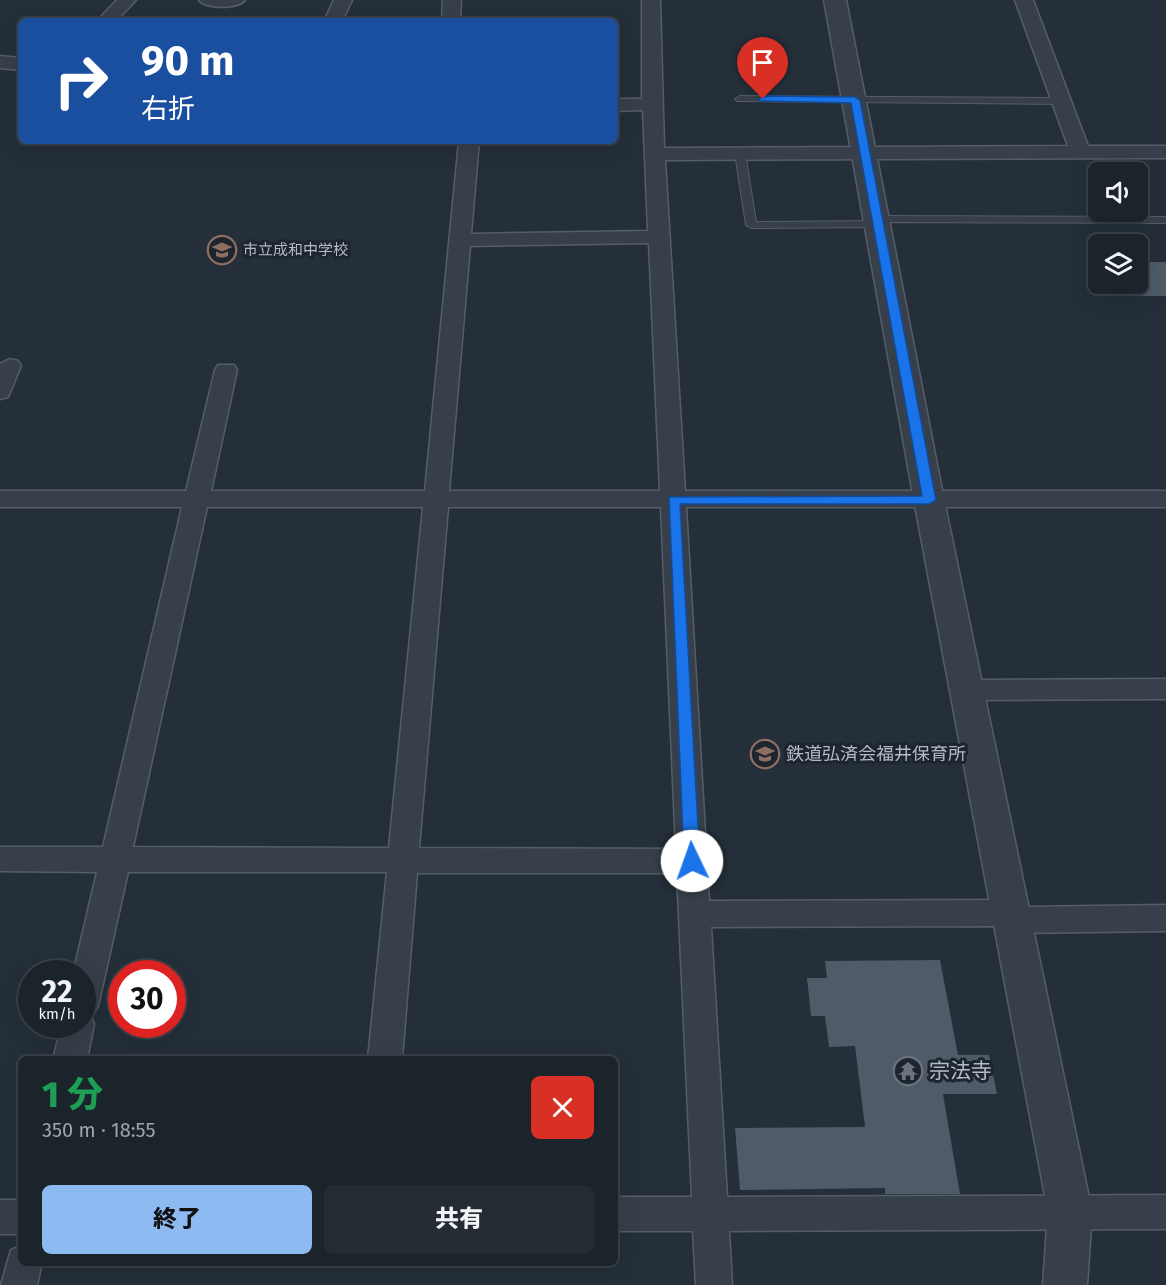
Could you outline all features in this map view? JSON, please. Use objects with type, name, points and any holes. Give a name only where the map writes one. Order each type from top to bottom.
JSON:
[{"type":"street","points":[[109,18],[127,0]]},
{"type":"street","points":[[208,0],[236,0]]},
{"type":"street","points":[[334,18],[343,0]]},
{"type":"street","points":[[451,18],[453,0]]},
{"type":"street","points":[[651,0],[652,104],[714,1285]]},
{"type":"street","points":[[835,0],[879,222],[929,500],[1070,1212],[1065,1285]]},
{"type":"street","points":[[1024,0],[1080,152]]},
{"type":"street","points":[[0,62],[18,64]]},
{"type":"street","points":[[618,105],[652,104]]},
{"type":"street","points":[[385,1056],[469,144]]},
{"type":"street","points":[[655,154],[1166,152]]},
{"type":"street","points":[[460,240],[660,237]]},
{"type":"street","points":[[0,392],[10,366]]},
{"type":"street","points":[[93,960],[226,370]]},
{"type":"street","points":[[0,499],[1166,499]]},
{"type":"street","points":[[968,690],[1166,689]]},
{"type":"street","points":[[0,859],[692,861]]},
{"type":"street","points":[[695,914],[1166,918]]},
{"type":"street","points":[[71,1056],[75,1038]]},
{"type":"street","points":[[618,1214],[1166,1212]]},
{"type":"street","points":[[0,1217],[18,1217]]},
{"type":"street","points":[[19,1285],[23,1266]]},
{"type":"lane","points":[[740,99],[1061,101]]},
{"type":"lane","points":[[740,153],[751,225],[1166,220]]},
{"type":"building","points":[[1148,262],[1166,262],[1166,296],[1137,296],[1137,294],[1148,294]]},
{"type":"building","points":[[940,960],[958,1055],[989,1055],[997,1094],[943,1094],[960,1194],[885,1194],[885,1188],[740,1190],[735,1128],[865,1127],[855,1046],[829,1047],[825,1016],[811,1016],[807,978],[827,978],[825,961]]},
{"type":"place","name":"市立成和中学校","points":[[222,250]]},
{"type":"place","name":"鉄道弘済会福井保育所","points":[[765,754]]},
{"type":"place","name":"宗法寺","points":[[908,1071]]},
{"type":"route","points":[[692,861],[673,500],[929,500],[855,100],[763,99]]}]
